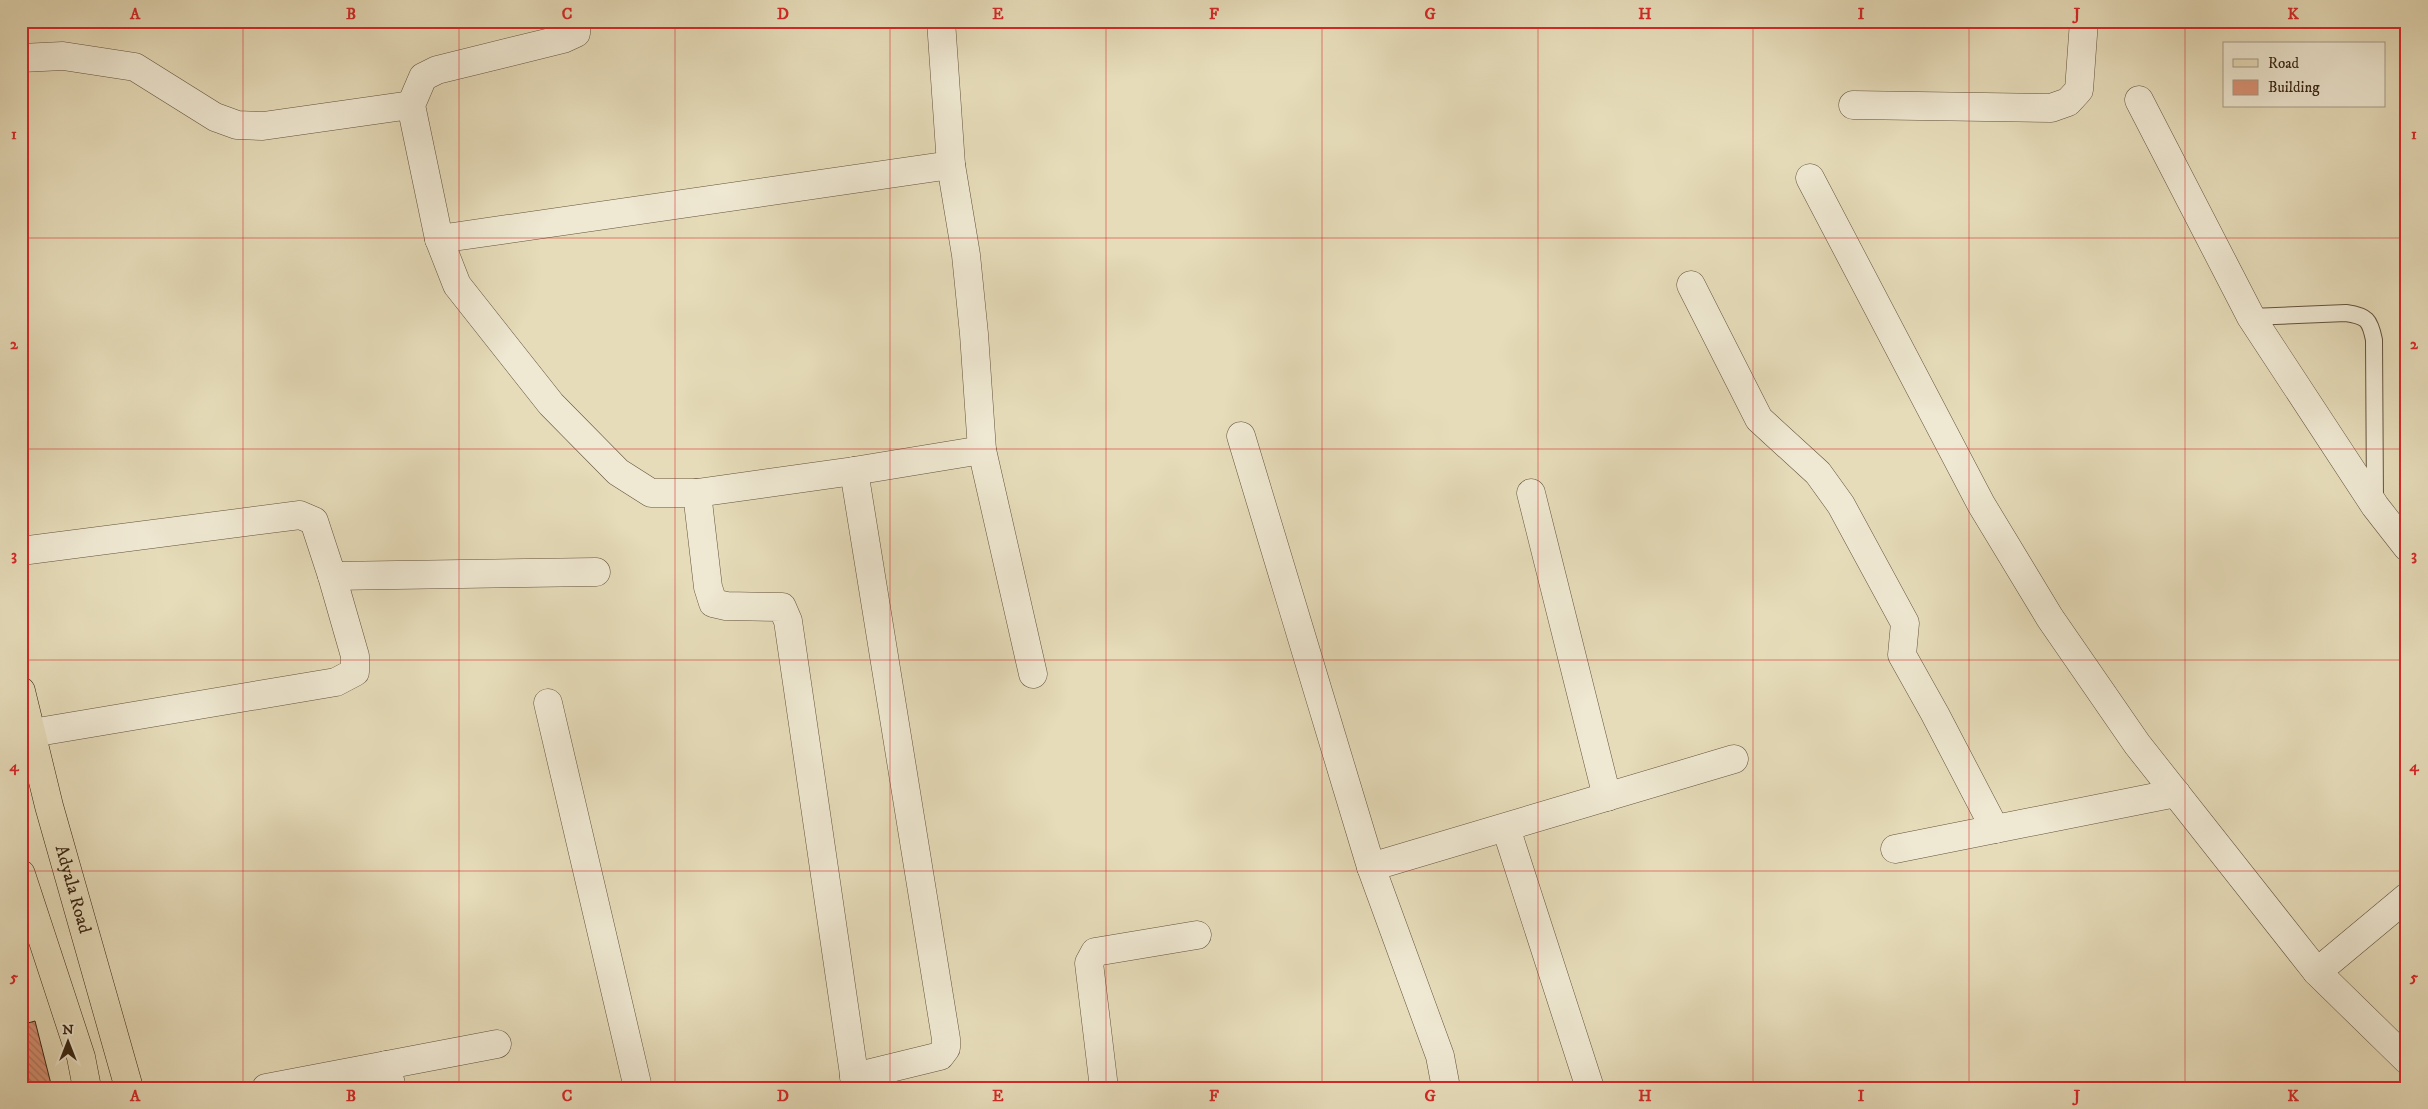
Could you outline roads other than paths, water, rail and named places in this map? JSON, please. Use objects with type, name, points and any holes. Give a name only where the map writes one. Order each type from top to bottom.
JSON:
[{"type":"main road","name":"Adyala Road","points":[[21,690],[49,806],[129,1088]]},
{"type":"main road","points":[[23,887],[81,1057],[87,1088]]},
{"type":"street","points":[[577,21],[576,33],[563,39],[437,70],[423,77],[411,105],[440,239],[457,285],[551,404],[618,472],[652,493],[696,493],[854,471],[982,450]]},
{"type":"street","points":[[941,21],[951,165],[966,254],[982,450],[1033,674]]},
{"type":"street","points":[[1853,105],[2051,108],[2068,102],[2079,90],[2084,21]]},
{"type":"street","points":[[21,58],[62,56],[135,67],[215,117],[237,125],[263,126],[411,105]]},
{"type":"street","points":[[2140,100],[2251,317],[2375,506],[2407,547]]},
{"type":"street","points":[[440,239],[951,165]]},
{"type":"street","points":[[1810,178],[1981,504],[2050,618],[2138,744],[2317,972],[2407,1060]]},
{"type":"street","points":[[1691,285],[1758,419],[1818,473],[1841,505],[1905,623],[1902,655],[1995,829]]},
{"type":"street","points":[[1241,436],[1372,867],[1440,1056],[1446,1088]]},
{"type":"street","points":[[696,493],[708,587],[713,603],[726,606],[782,607],[788,621],[855,1082],[940,1056],[946,1048],[946,1039],[854,471]]},
{"type":"street","points":[[1531,493],[1607,797]]},
{"type":"street","points":[[21,551],[300,515],[314,521],[355,656],[356,672],[336,682],[32,733]]},
{"type":"street","points":[[332,576],[596,572]]},
{"type":"street","points":[[548,703],[638,1088]]},
{"type":"street","points":[[1372,867],[1734,759]]},
{"type":"street","points":[[1895,849],[2176,793]]},
{"type":"street","points":[[1506,828],[1590,1088]]},
{"type":"street","points":[[2317,972],[2407,897]]},
{"type":"street","points":[[1104,1088],[1089,963],[1095,952],[1197,935]]},
{"type":"street","points":[[266,1088],[389,1076],[497,1044]]},
{"type":"lane","points":[[2251,317],[2346,312],[2361,315],[2371,324],[2374,340],[2375,506]]}]
